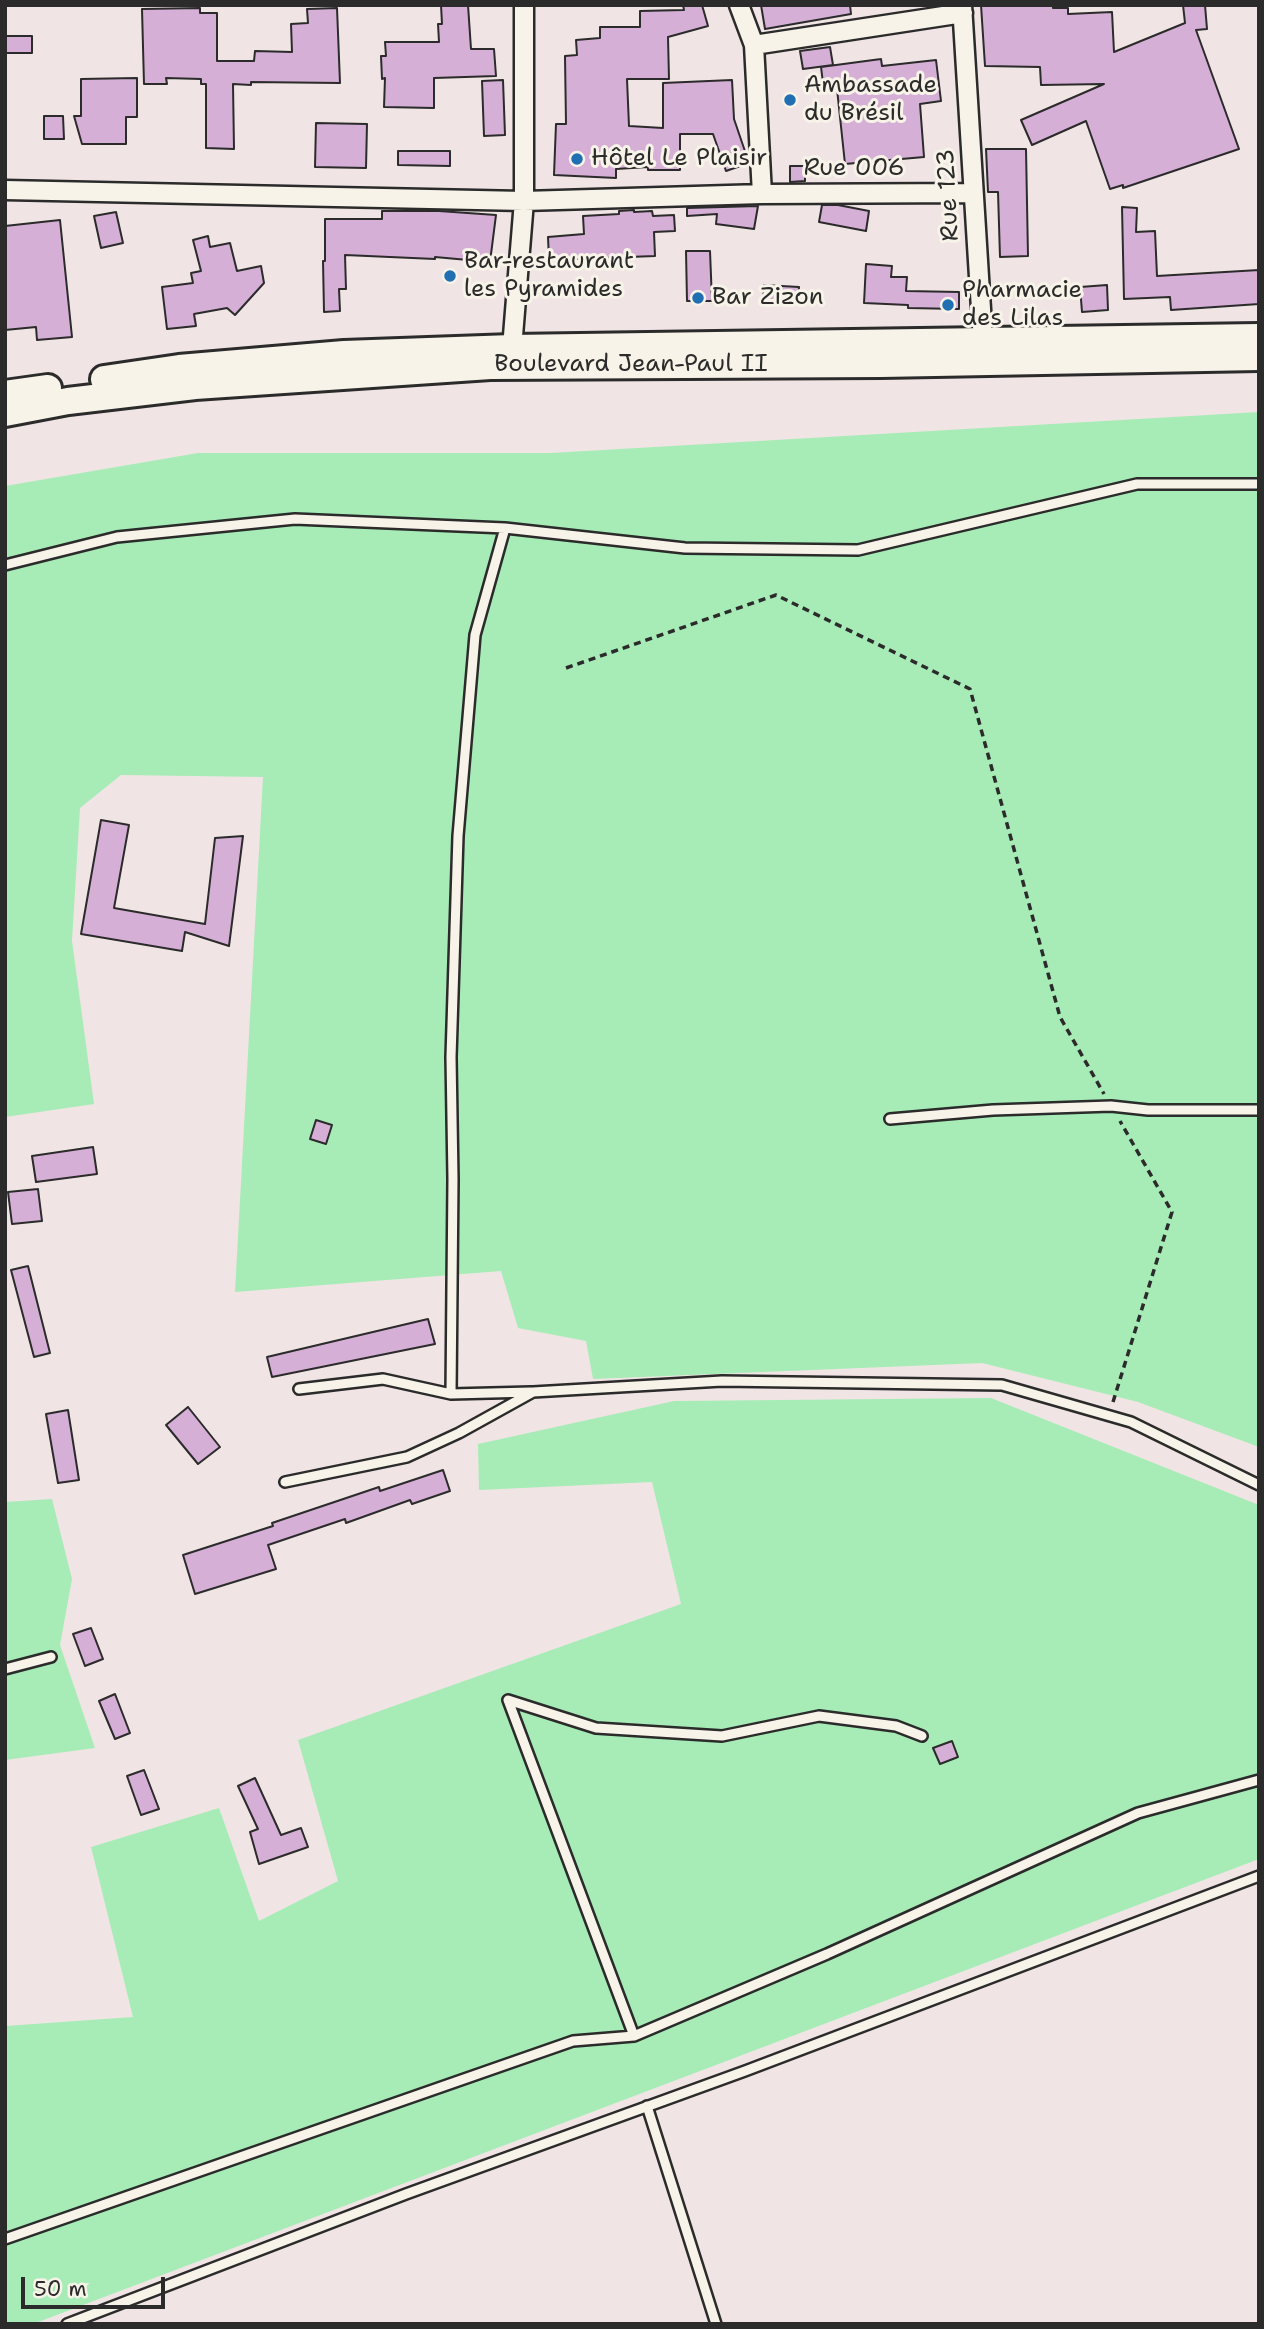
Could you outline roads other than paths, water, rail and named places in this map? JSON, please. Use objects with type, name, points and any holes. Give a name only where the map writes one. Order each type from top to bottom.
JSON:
[{"type":"main road","name":"Boulevard Jean-Paul II","points":[[5,394],[179,368],[344,354],[512,348],[1259,337]]},
{"type":"main road","name":"Boulevard Jean-Paul II","points":[[5,413],[68,401],[195,386],[490,366],[881,364],[1259,357]]},
{"type":"street","points":[[512,348],[524,201],[524,5]]},
{"type":"street","points":[[739,5],[754,45],[762,194]]},
{"type":"street","points":[[754,45],[963,9]]},
{"type":"street","name":"Rue 123","points":[[963,9],[983,341]]},
{"type":"street","name":"Rue 006","points":[[5,190],[524,201],[762,194],[973,193]]},
{"type":"lane","points":[[5,565],[117,537],[295,519],[505,528],[685,548],[858,550],[1137,484],[1259,484]]},
{"type":"lane","points":[[451,1394],[451,1057],[458,836],[475,635],[505,528]]},
{"type":"lane","points":[[890,1119],[993,1110],[1111,1106],[1148,1110],[1259,1110]]},
{"type":"lane","points":[[299,1389],[383,1379],[451,1394],[722,1381],[1002,1385],[1131,1422],[1259,1485]]},
{"type":"lane","points":[[285,1482],[407,1457],[459,1433],[533,1392]]},
{"type":"lane","points":[[5,1669],[51,1657]]},
{"type":"lane","points":[[634,2036],[508,1700],[596,1728],[722,1736],[819,1716],[896,1726],[922,1735]]},
{"type":"lane","points":[[5,2239],[573,2041],[634,2036],[827,1954],[1138,1813],[1259,1780]]},
{"type":"lane","points":[[68,2324],[406,2194],[1259,1876]]},
{"type":"lane","points":[[647,2106],[716,2324]]},
{"type":"place","name":"Ambassade du Brésil","points":[[790,100]]},
{"type":"place","name":"Hôtel Le Plaisir","points":[[577,159]]},
{"type":"place","name":"Bar-restaurant les Pyramides","points":[[450,276]]},
{"type":"place","name":"Bar Zizon","points":[[698,298]]},
{"type":"place","name":"Pharmacie des Lilas","points":[[948,305]]}]
